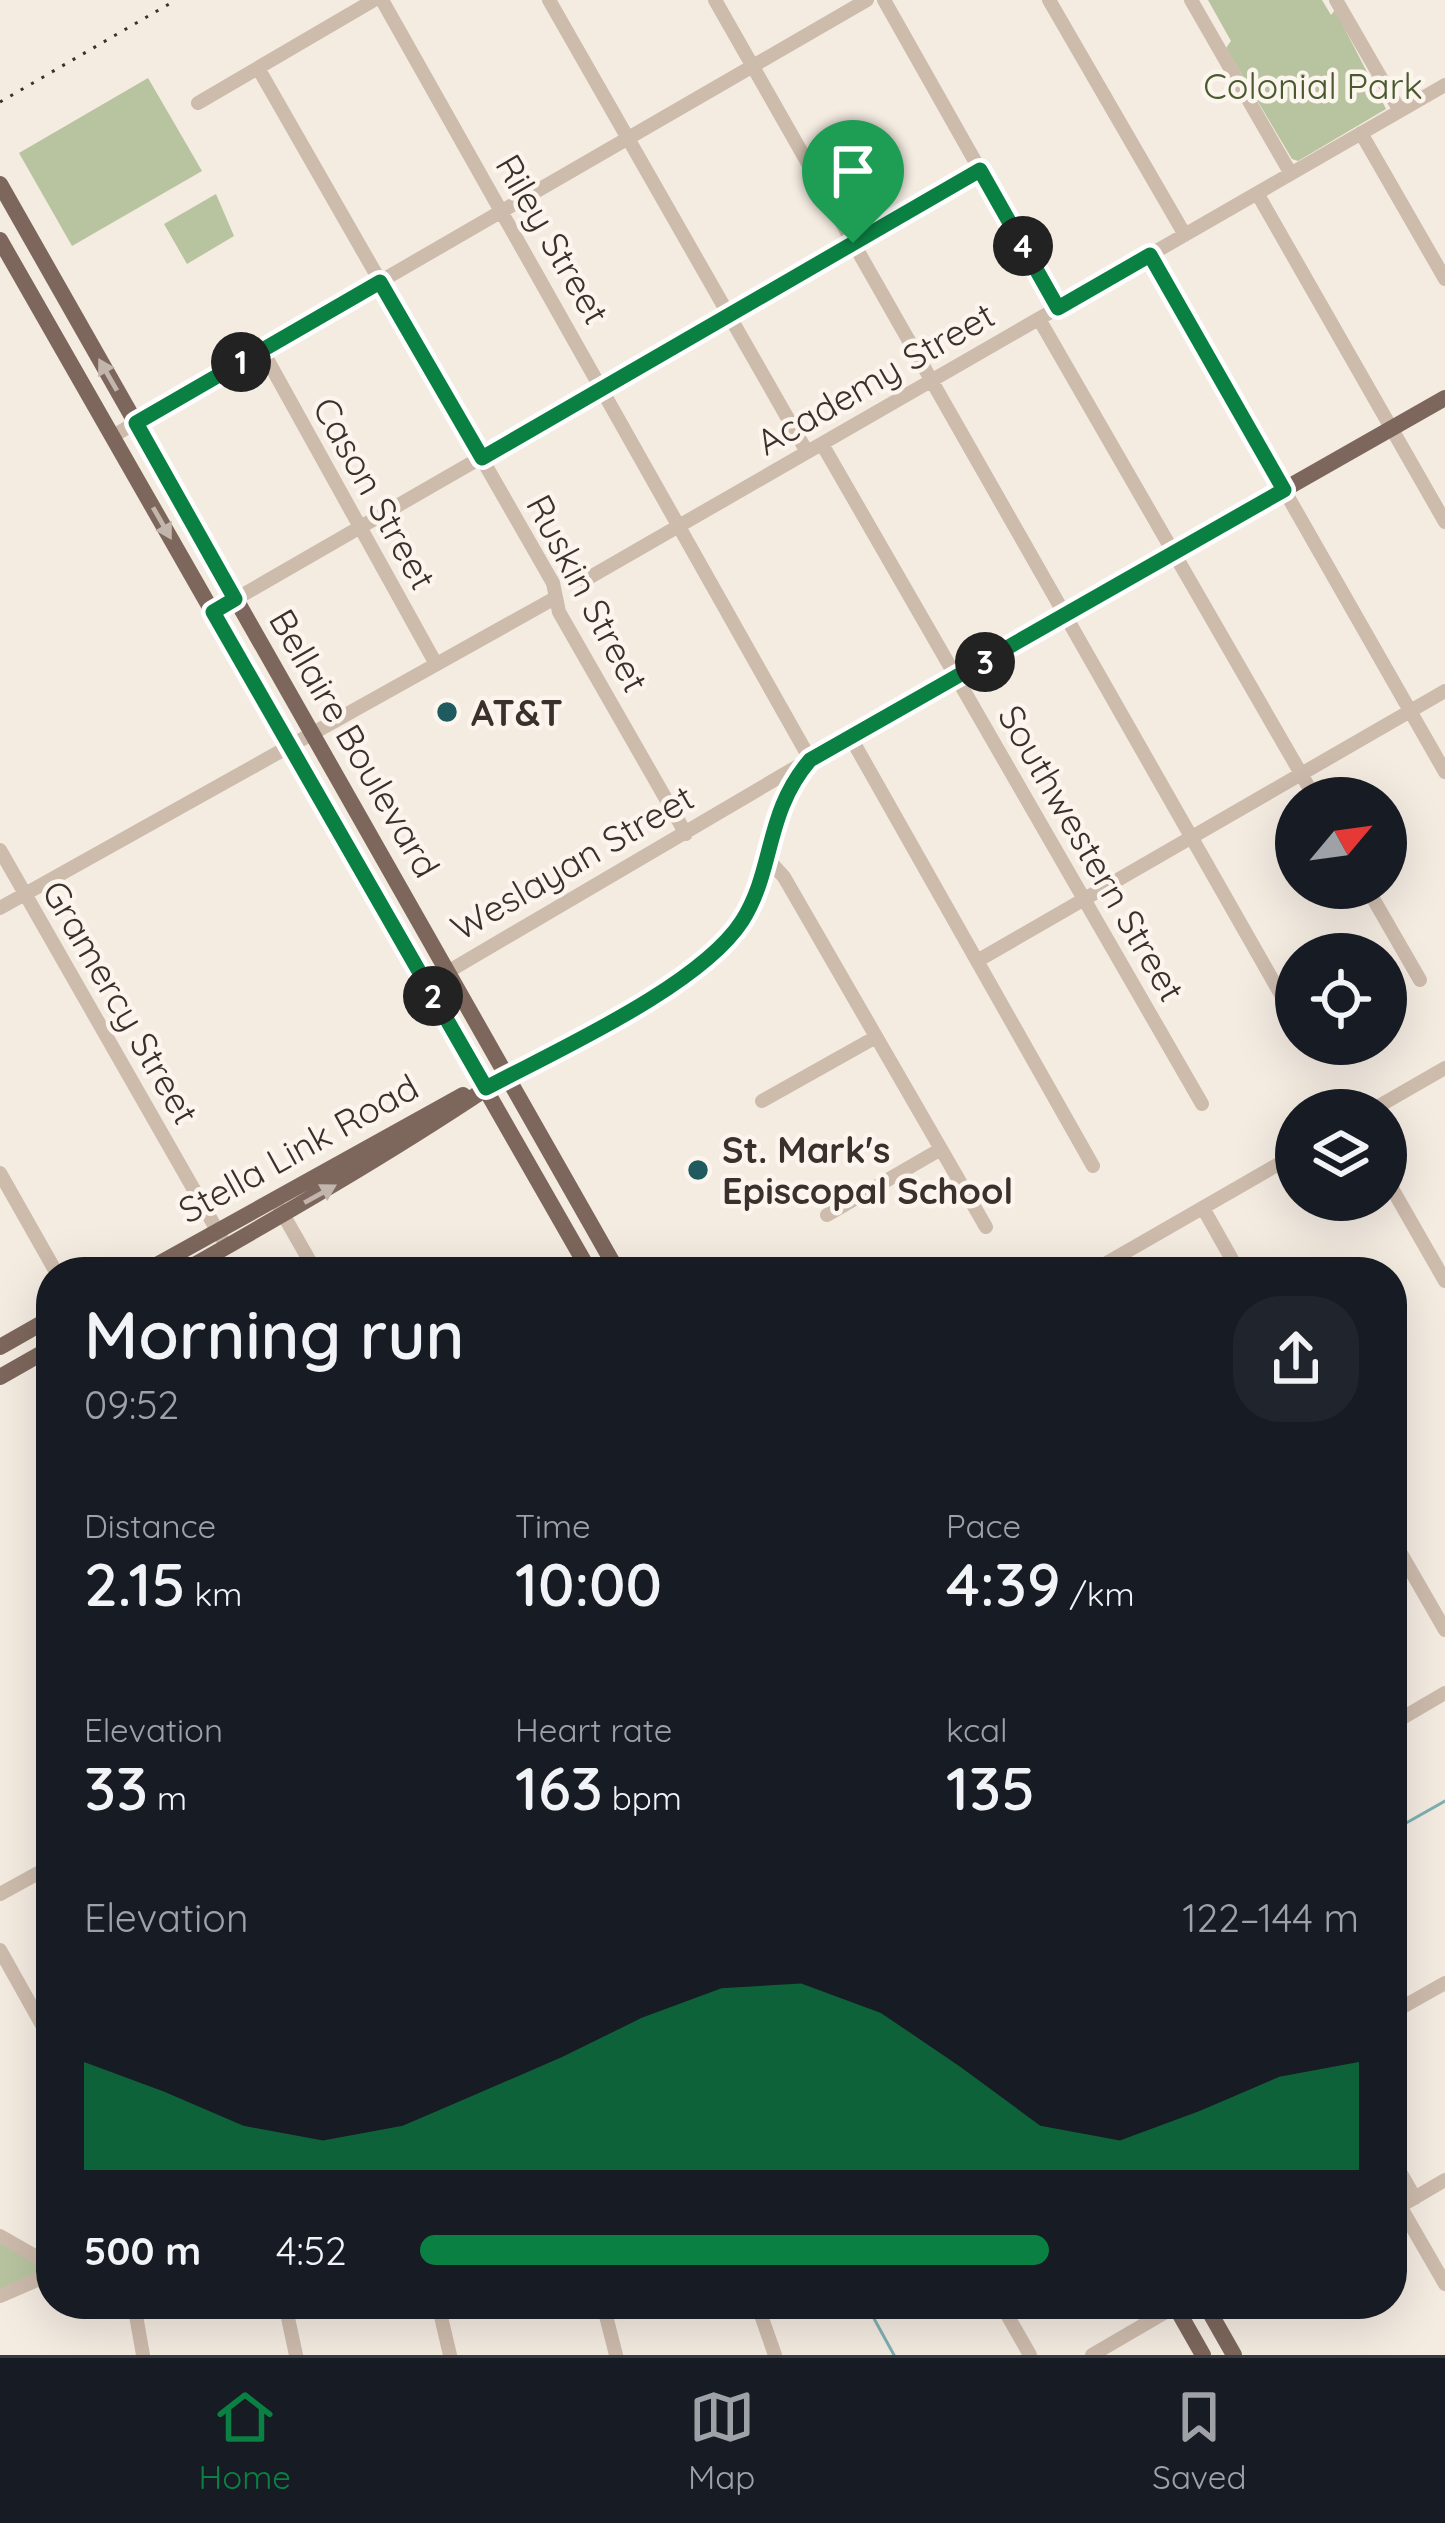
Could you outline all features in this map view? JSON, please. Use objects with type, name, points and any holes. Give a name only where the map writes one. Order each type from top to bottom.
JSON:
[{"type":"main road","name":"Bellaire Boulevard","points":[[0,184],[609,1257]]},
{"type":"main road","name":"Bellaire Boulevard","points":[[0,240],[581,1257]]},
{"type":"main road","points":[[35,301],[59,287]]},
{"type":"main road","name":"Weslayan Street","points":[[810,760],[1445,398]]},
{"type":"main road","name":"Stella Link Road","points":[[180,1257],[279,1207],[356,1163],[436,1108],[506,1077],[714,955],[744,918],[778,807],[810,760]]},
{"type":"main road","points":[[544,1191],[565,1179]]},
{"type":"main road","name":"Stella Link Road","points":[[200,1257],[222,1239]]},
{"type":"main road","points":[[0,1347],[36,1327]]},
{"type":"main road","points":[[0,1377],[36,1357]]},
{"type":"main road","points":[[1183,2319],[1203,2355]]},
{"type":"main road","points":[[1214,2319],[1234,2355]]},
{"type":"street","points":[[197,103],[378,0]]},
{"type":"street","name":"Riley Street","points":[[378,0],[604,387],[810,760]]},
{"type":"street","points":[[549,0],[807,452]]},
{"type":"street","points":[[715,0],[1275,984]]},
{"type":"street","points":[[113,436],[867,0]]},
{"type":"street","points":[[884,0],[1058,308]]},
{"type":"street","points":[[1048,0],[1185,235]]},
{"type":"street","points":[[1191,0],[1291,174]]},
{"type":"street","points":[[1336,0],[1400,111]]},
{"type":"street","name":"Ruskin Street","points":[[258,68],[553,584],[555,598],[686,834]]},
{"type":"street","name":"Academy Street","points":[[585,580],[1445,85]]},
{"type":"street","points":[[1361,133],[1445,278]]},
{"type":"street","points":[[213,612],[980,170]]},
{"type":"street","points":[[1257,194],[1445,522]]},
{"type":"street","points":[[1150,255],[1445,772]]},
{"type":"street","points":[[1039,319],[1303,777]]},
{"type":"street","name":"Cason Street","points":[[262,350],[436,664]]},
{"type":"street","name":"Southwestern Street","points":[[822,444],[1202,1104]]},
{"type":"street","points":[[0,908],[555,598]]},
{"type":"street","points":[[977,961],[1445,691]]},
{"type":"street","points":[[850,738],[1094,1166]]},
{"type":"street","name":"Weslayan Street","points":[[427,984],[810,760]]},
{"type":"street","name":"Weslayan Street","points":[[750,796],[778,807]]},
{"type":"street","name":"Gramercy Street","points":[[0,850],[222,1239]]},
{"type":"street","points":[[764,855],[784,877],[986,1226]]},
{"type":"street","points":[[1378,909],[1420,980]]},
{"type":"street","points":[[762,1101],[876,1037]]},
{"type":"street","points":[[1407,1090],[1445,1068]]},
{"type":"street","points":[[827,1215],[941,1149]]},
{"type":"street","points":[[1117,1257],[1275,1166]]},
{"type":"street","points":[[0,1173],[48,1257]]},
{"type":"street","points":[[279,1207],[307,1257]]},
{"type":"street","points":[[1202,1208],[1230,1257]]},
{"type":"street","points":[[1407,1214],[1444,1278]]},
{"type":"street","points":[[1407,1564],[1445,1630]]},
{"type":"street","points":[[1407,1715],[1445,1693]]},
{"type":"street","points":[[0,1894],[36,1874]]},
{"type":"street","points":[[0,1950],[36,2014]]},
{"type":"street","points":[[1407,2005],[1445,1983]]},
{"type":"street","points":[[1407,2202],[1445,2180]]},
{"type":"street","points":[[1407,2214],[1445,2284]]},
{"type":"street","points":[[0,2236],[36,2259]]},
{"type":"street","points":[[0,2296],[36,2277]]},
{"type":"street","points":[[137,2319],[143,2355]]},
{"type":"street","points":[[288,2319],[296,2355]]},
{"type":"street","points":[[442,2319],[450,2355]]},
{"type":"street","points":[[607,2319],[616,2355]]},
{"type":"street","points":[[762,2319],[775,2355]]},
{"type":"street","points":[[1009,2319],[1030,2355]]},
{"type":"street","points":[[1092,2355],[1152,2319]]},
{"type":"green space","name":"Colonial Park","points":[[1208,0],[1322,0],[1331,15],[1335,10],[1386,109],[1298,161],[1292,159],[1226,48],[1231,41]]},
{"type":"green space","points":[[148,78],[202,171],[72,246],[19,153]]},
{"type":"green space","points":[[216,194],[234,236],[187,264],[164,224]]},
{"type":"green space","points":[[0,2236],[36,2258],[36,2280],[0,2296]]},
{"type":"waterway","points":[[1407,1823],[1445,1801]]},
{"type":"waterway","points":[[874,2319],[894,2355]]},
{"type":"railway","points":[[0,102],[176,0]]},
{"type":"place","name":"AT&T","points":[[447,712]]},
{"type":"place","name":"St. Mark's Episcopal School","points":[[698,1170]]},
{"type":"route","points":[[980,170],[1058,308],[1150,255],[1284,490],[810,760],[778,807],[744,918],[714,955],[486,1088],[213,612],[235,599],[136,423],[380,282],[482,458],[853,243],[980,170]]}]
